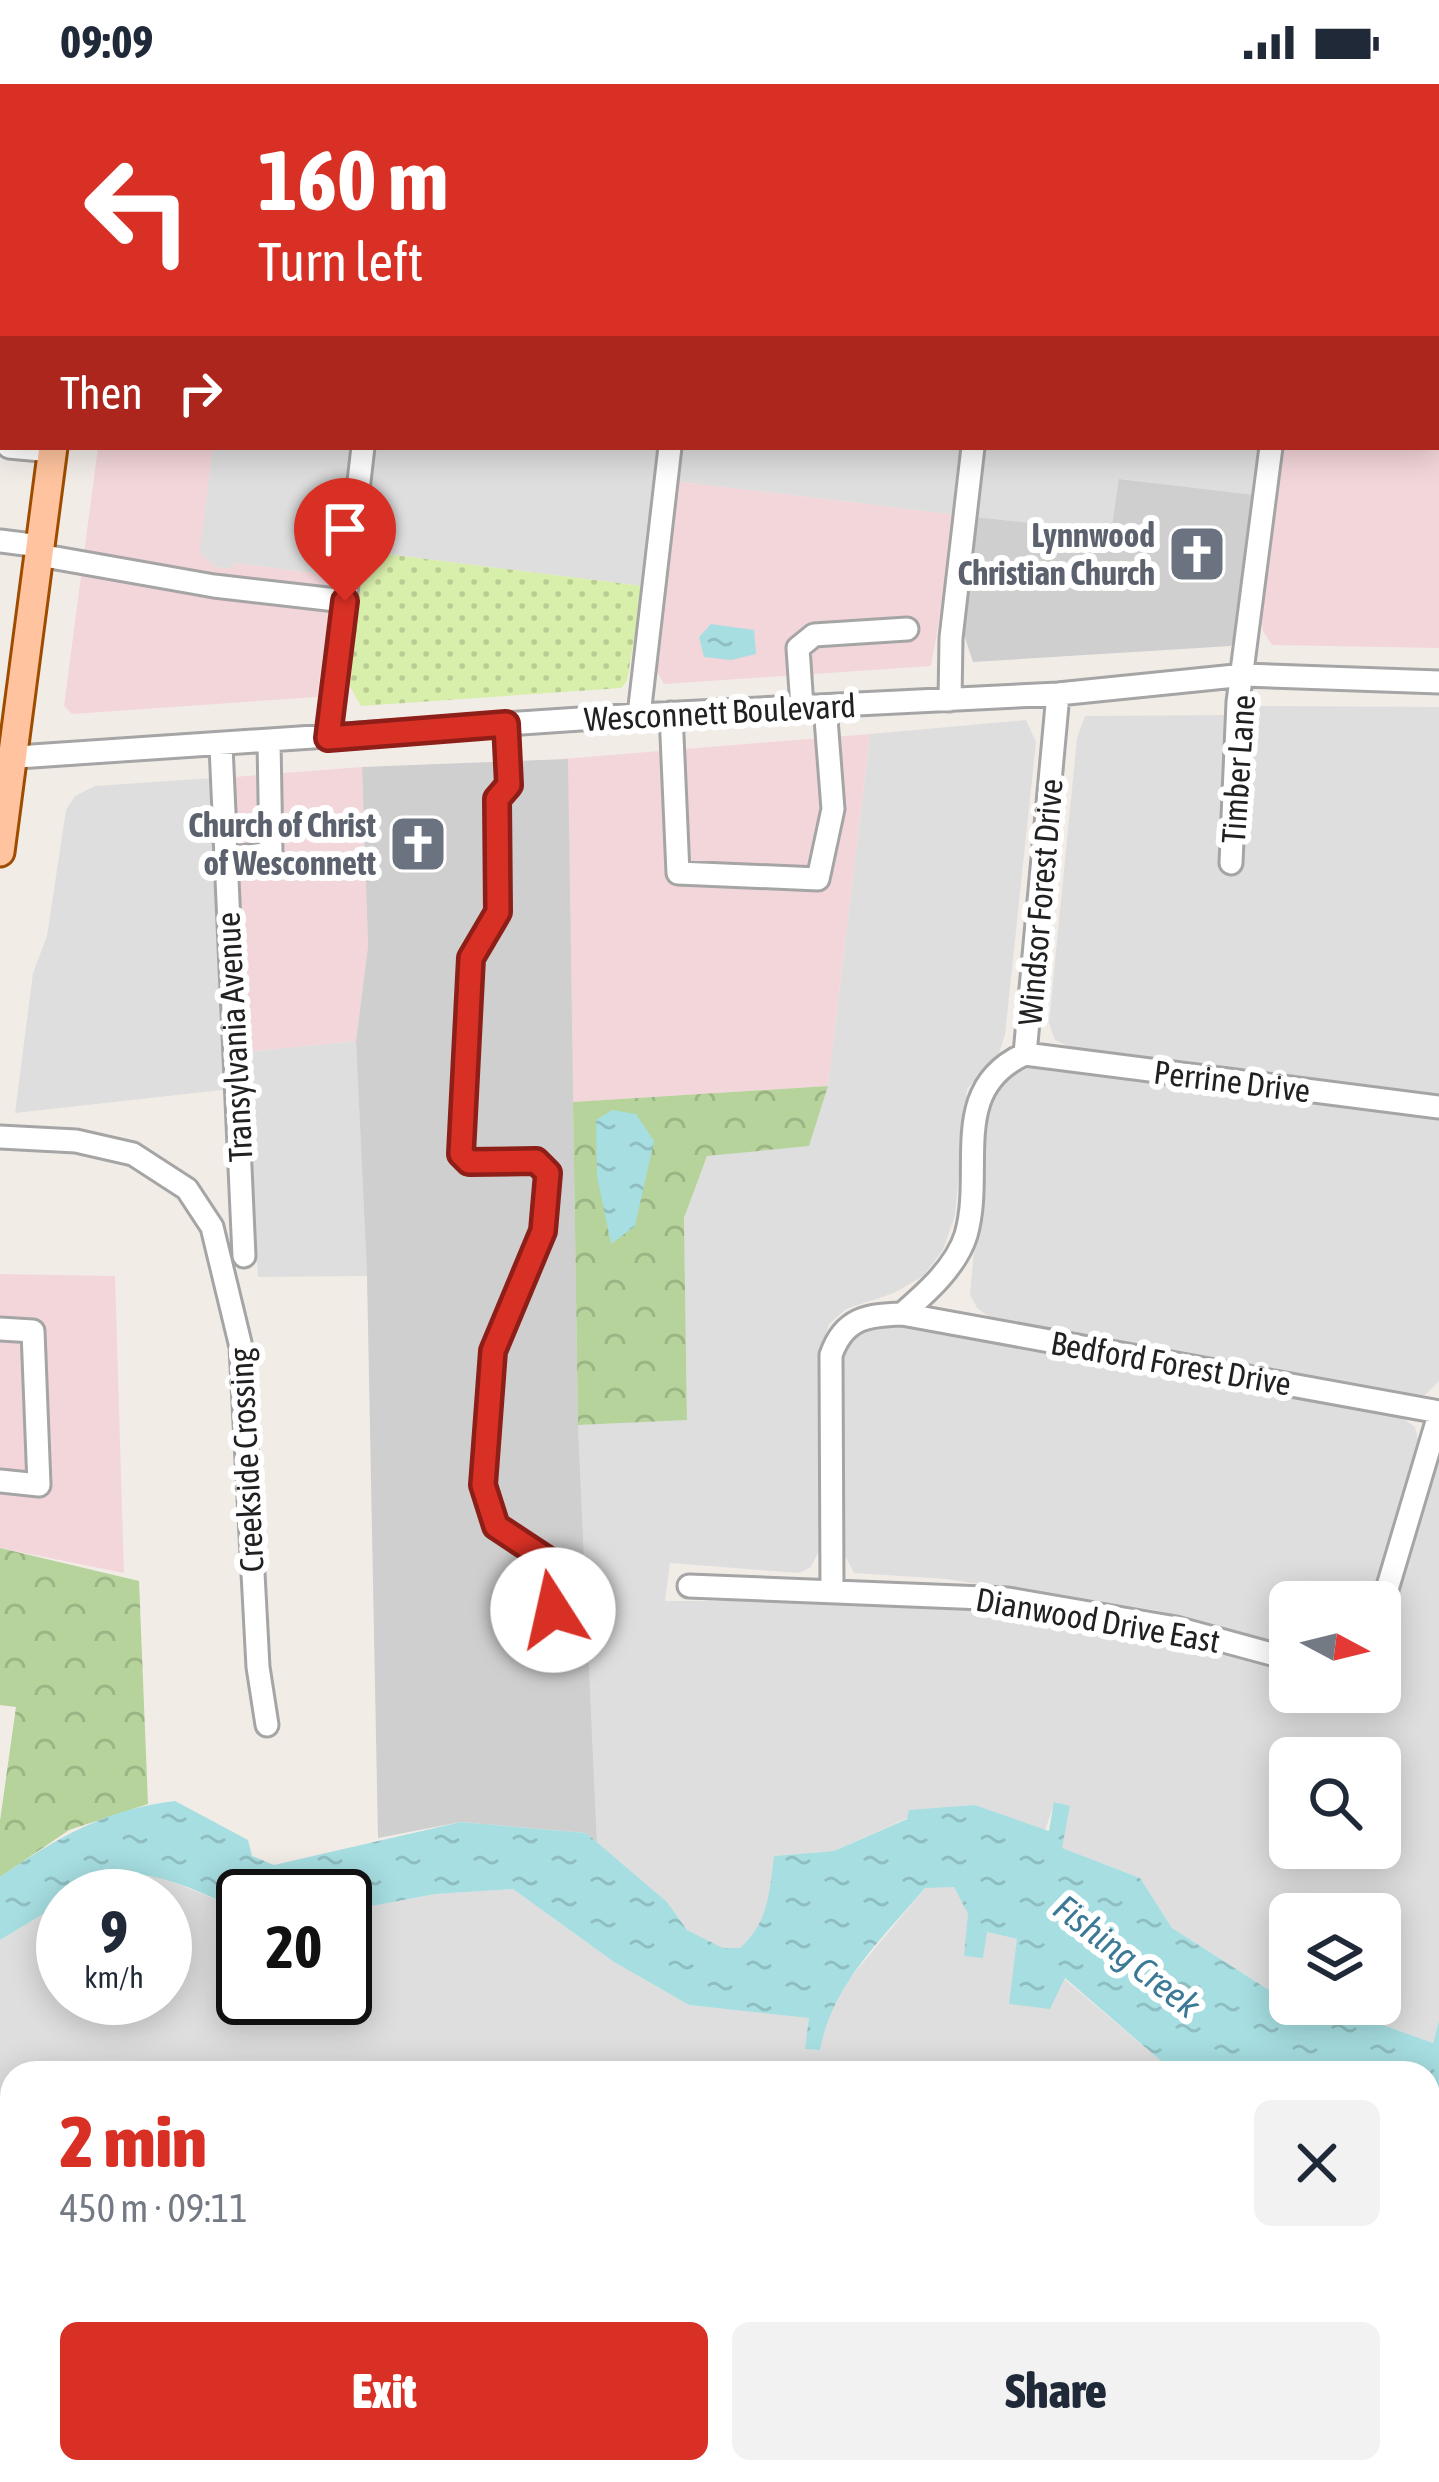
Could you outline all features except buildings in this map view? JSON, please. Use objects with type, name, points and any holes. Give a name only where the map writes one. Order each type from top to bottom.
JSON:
[{"type":"main road","points":[[0,852],[12,683],[40,550],[53,450]]},
{"type":"street","points":[[328,738],[363,450]]},
{"type":"street","points":[[639,715],[670,450]]},
{"type":"street","points":[[950,700],[951,638],[974,450]]},
{"type":"street","name":"Timber Lane","points":[[1231,863],[1238,702],[1271,450]]},
{"type":"street","points":[[0,541],[214,586],[345,601]]},
{"type":"street","points":[[802,707],[798,648],[814,635],[907,629]]},
{"type":"street","name":"Wesconnett Boulevard","points":[[7,757],[670,713],[1058,694],[1245,675],[1439,682]]},
{"type":"street","name":"Windsor Forest Drive","points":[[832,1588],[831,1355],[854,1321],[864,1315],[902,1314],[939,1280],[965,1237],[977,1107],[986,1081],[1000,1065],[1025,1054],[1058,694]]},
{"type":"street","points":[[670,713],[678,873],[818,879],[833,809],[825,706]]},
{"type":"street","points":[[506,724],[509,785],[497,799],[498,912],[471,958],[461,1154],[469,1162],[536,1161],[548,1173],[543,1231],[493,1351],[483,1485],[496,1526],[552,1563],[556,1583],[550,1623]]},
{"type":"street","points":[[226,859],[271,854],[269,742]]},
{"type":"street","name":"Transylvania Avenue","points":[[221,746],[244,1256]]},
{"type":"street","name":"Perrine Drive","points":[[1025,1054],[1439,1107]]},
{"type":"street","name":"Creekside Crossing","points":[[0,1137],[76,1141],[133,1154],[187,1189],[212,1227],[242,1347],[258,1667],[267,1725]]},
{"type":"street","name":"Bedford Forest Drive","points":[[902,1314],[1439,1413]]},
{"type":"street","points":[[0,1329],[33,1331],[39,1485],[0,1481]]},
{"type":"street","points":[[1389,1581],[1439,1413]]},
{"type":"street","name":"Dianwood Drive East","points":[[689,1586],[832,1588],[1008,1599],[1176,1628],[1269,1652]]},
{"type":"shaded area","points":[[98,450],[213,450],[200,552],[215,567],[232,569],[234,563],[334,576],[317,697],[72,714],[64,706]]},
{"type":"shaded area","points":[[213,450],[350,450],[334,576],[234,563],[232,569],[215,567],[199,552]]},
{"type":"shaded area","points":[[374,450],[659,450],[643,586],[362,551]]},
{"type":"shaded area","points":[[677,450],[966,450],[958,515],[673,481]]},
{"type":"shaded area","points":[[984,450],[1261,450],[1255,495],[1120,479],[1111,533],[976,517]]},
{"type":"shaded area","points":[[1279,450],[1439,450],[1439,648],[1272,645],[1263,631],[1260,610]]},
{"type":"shaded area","points":[[1119,479],[1255,495],[1239,629],[1231,646],[973,662],[962,629],[976,517],[1111,532]]},
{"type":"shaded area","points":[[673,481],[958,515],[931,666],[664,684],[656,670],[656,651]]},
{"type":"shaded area","points":[[1260,706],[1439,707],[1439,1094],[1074,1049],[1055,1040],[1049,1023],[1077,738],[1085,716],[1229,715],[1222,869],[1240,871],[1252,729]]},
{"type":"shaded area","points":[[1026,720],[1036,742],[1005,1035],[999,1053],[967,1089],[955,1215],[943,1250],[923,1276],[894,1293],[846,1309],[829,1324],[819,1358],[820,1549],[811,1567],[799,1573],[670,1563],[665,1601],[912,1601],[1027,1613],[1203,1645],[1269,1664],[1269,1713],[1401,1713],[1398,1581],[1439,1446],[1439,2021],[1433,2043],[1383,2025],[1401,2025],[1401,1893],[1269,1893],[1269,1990],[1172,1928],[1140,1878],[1061,1848],[1070,1807],[1055,1802],[1045,1830],[975,1805],[907,1818],[834,1851],[774,1856],[767,1911],[758,1932],[740,1948],[723,1948],[687,1930],[667,1902],[597,1843],[578,1425],[687,1419],[684,1218],[707,1155],[809,1145],[828,1086],[870,734]]},
{"type":"shaded area","points":[[870,734],[828,1086],[573,1102],[562,759]]},
{"type":"shaded area","points":[[568,759],[578,1425],[597,1843],[586,1833],[461,1822],[378,1838],[367,1276],[356,1041],[368,946],[362,767]]},
{"type":"shaded area","points":[[362,767],[368,946],[356,1041],[243,1052],[233,777]]},
{"type":"shaded area","points":[[212,778],[231,1089],[15,1113],[33,973],[47,936],[66,810],[75,796],[95,786]]},
{"type":"shaded area","points":[[356,1041],[367,1276],[258,1277],[243,1052]]},
{"type":"shaded area","points":[[1027,1067],[1439,1117],[1439,1381],[1425,1395],[1408,1395],[989,1317],[977,1308],[970,1294],[987,1110],[1007,1073]]},
{"type":"shaded area","points":[[0,1274],[115,1276],[124,1573],[0,1548]]},
{"type":"shaded area","points":[[887,1323],[1404,1419],[1415,1427],[1419,1443],[1378,1581],[1269,1581],[1269,1641],[1155,1610],[946,1579],[854,1573],[842,1550],[842,1359],[852,1339]]},
{"type":"shaded area","points":[[926,1887],[954,1887],[968,1914],[986,1932],[1017,1939],[1161,2061],[0,2061],[0,1940],[36,1918],[36,2025],[192,2025],[192,1890],[216,1900],[216,2025],[372,2025],[372,1906],[435,1894],[513,1889],[614,1962],[689,2005],[810,2018],[805,2049],[819,2050],[826,2015],[842,1988]]},
{"type":"green space","points":[[362,551],[643,586],[627,681],[621,688],[361,706],[347,681]]},
{"type":"green space","points":[[828,1086],[809,1146],[707,1156],[684,1218],[687,1420],[578,1425],[573,1102]]},
{"type":"green space","points":[[0,1548],[139,1581],[148,1804],[69,1830],[0,1877],[0,1821],[16,1707],[0,1705]]},
{"type":"water","points":[[711,624],[754,630],[756,654],[731,660],[704,657],[699,637]]},
{"type":"water","points":[[612,1110],[636,1114],[654,1141],[635,1226],[611,1244],[597,1176],[596,1120]]},
{"type":"water","name":"Fishing Creek","points":[[175,1801],[248,1840],[252,1856],[274,1865],[461,1822],[586,1833],[667,1902],[687,1930],[723,1948],[740,1948],[757,1928],[766,1906],[774,1856],[834,1851],[907,1819],[909,1810],[975,1805],[1049,1831],[1054,1802],[1070,1806],[1062,1848],[1140,1878],[1172,1928],[1269,1990],[1269,2025],[1383,2025],[1433,2043],[1439,2021],[1439,2061],[1161,2061],[1065,1978],[1050,2009],[1009,2004],[1017,1939],[987,1932],[983,1958],[964,1956],[968,1914],[954,1887],[925,1888],[876,1944],[847,1983],[820,2050],[805,2049],[809,2018],[689,2005],[614,1962],[513,1889],[435,1894],[372,1906],[372,1869],[216,1869],[216,1900],[192,1890],[192,1869],[36,1869],[36,1918],[0,1940],[0,1877],[83,1827],[126,1811]]},
{"type":"place","name":"Lynnwood Christian Church","points":[[1197,554]]},
{"type":"place","name":"Church of Christ of Wesconnett","points":[[418,844]]},
{"type":"route","points":[[345,601],[328,738],[506,724],[509,785],[497,799],[498,912],[471,958],[461,1154],[469,1162],[536,1161],[548,1173],[550,1196],[543,1231],[493,1351],[483,1485],[487,1510],[496,1526],[552,1563],[553,1610]]}]
